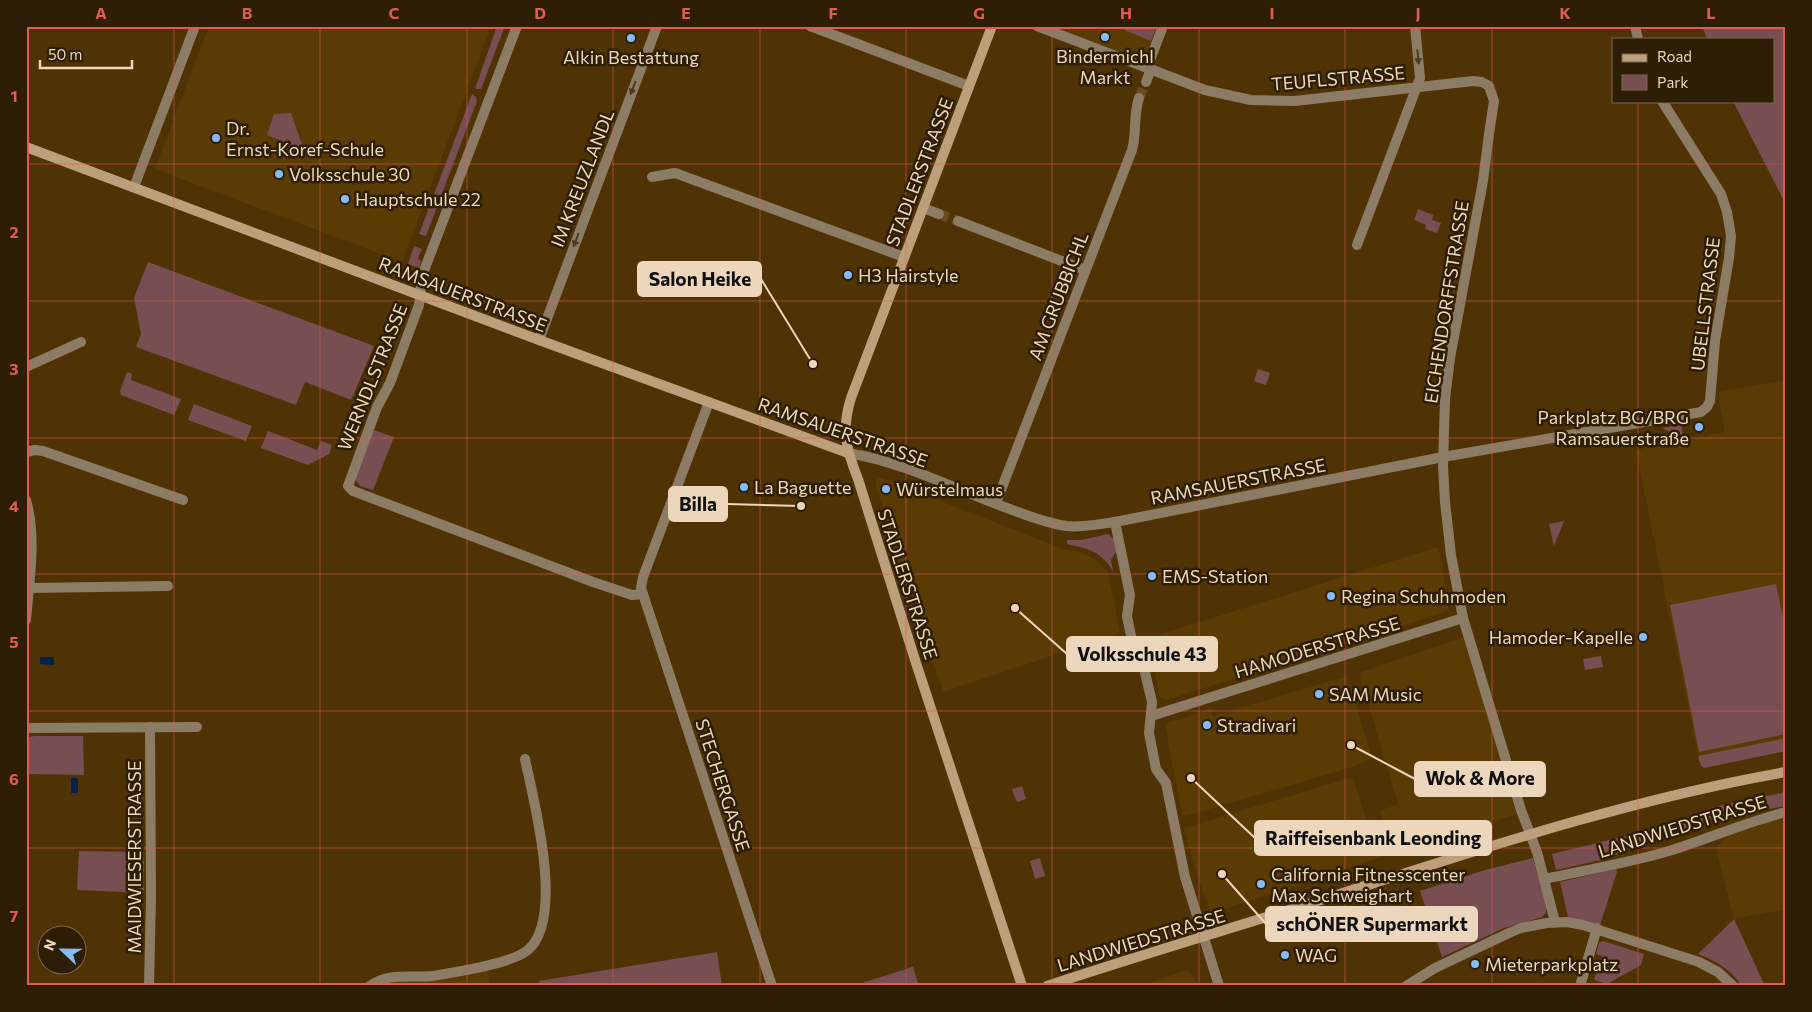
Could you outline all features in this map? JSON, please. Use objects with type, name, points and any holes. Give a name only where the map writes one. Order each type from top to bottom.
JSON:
[{"type":"main road","name":"STADLERSTRASSE","points":[[992,26],[904,258],[848,411],[845,425],[848,453],[1022,986]]},
{"type":"main road","name":"RAMSAUERSTRASSE","points":[[26,147],[538,340],[848,453]]},
{"type":"main road","name":"LANDWIEDSTRASSE","points":[[1047,986],[1433,864],[1531,835],[1654,801],[1786,772]]},
{"type":"street","points":[[134,187],[195,26]]},
{"type":"street","name":"WERNDLSTRASSE","points":[[517,26],[422,276],[419,305],[390,383],[376,407],[348,486],[361,494],[593,582],[632,595],[643,594]]},
{"type":"street","name":"IM KREUZLANDL","points":[[538,340],[656,26]]},
{"type":"street","points":[[810,26],[969,86]]},
{"type":"street","name":"TEUFLSTRASSE","points":[[1037,26],[1220,94],[1250,100],[1295,101],[1473,81],[1482,82],[1489,86],[1493,94]]},
{"type":"street","points":[[1146,82],[1163,26]]},
{"type":"street","name":"TEUFLSTRASSE","points":[[1415,26],[1420,78],[1417,87]]},
{"type":"street","points":[[1357,245],[1417,87]]},
{"type":"street","name":"EICHENDORFFSTRASSE","points":[[1493,94],[1494,101],[1483,181],[1448,374],[1445,399],[1443,458],[1448,529],[1463,618],[1521,810],[1531,835]]},
{"type":"street","name":"AM GRUBBICHL","points":[[996,503],[1132,150],[1139,98]]},
{"type":"street","name":"UBELLSTRASSE","points":[[1663,102],[1721,194],[1727,212],[1731,236],[1715,341],[1711,392],[1707,407]]},
{"type":"street","points":[[652,177],[675,172],[904,258]]},
{"type":"street","points":[[923,208],[939,214]]},
{"type":"street","points":[[958,221],[1085,270]]},
{"type":"street","points":[[26,367],[81,342]]},
{"type":"street","name":"STECHERGASSE","points":[[709,402],[643,577],[641,588],[772,986]]},
{"type":"street","name":"RAMSAUERSTRASSE","points":[[848,453],[868,456],[894,464],[1041,520],[1068,526],[1091,526],[1443,458],[1701,412],[1707,407]]},
{"type":"street","points":[[26,452],[34,450],[43,451],[183,500]]},
{"type":"street","points":[[26,500],[32,541],[26,620]]},
{"type":"street","points":[[1115,522],[1130,595],[1127,616],[1131,636],[1142,660],[1152,702],[1149,733],[1156,769],[1165,779],[1181,861],[1219,986]]},
{"type":"street","points":[[28,588],[168,586]]},
{"type":"street","name":"HAMODERSTRASSE","points":[[1152,716],[1463,618]]},
{"type":"street","points":[[26,728],[196,727]]},
{"type":"street","name":"MAIDWIESERSTRASSE","points":[[149,986],[151,897],[150,728]]},
{"type":"street","points":[[370,986],[377,981],[387,978],[433,976],[506,961],[523,954],[534,943],[543,925],[546,887],[536,810],[525,759]]},
{"type":"street","name":"LANDWIEDSTRASSE","points":[[1544,880],[1670,850],[1786,812]]},
{"type":"street","points":[[1531,835],[1556,922]]},
{"type":"street","points":[[1406,986],[1435,968],[1509,933],[1521,928],[1556,922],[1573,922],[1597,928],[1699,962],[1718,972],[1733,986]]},
{"type":"street","points":[[1580,986],[1597,928]]},
{"type":"shaded area","points":[[209,26],[491,26],[402,262],[155,169]]},
{"type":"shaded area","points":[[1052,26],[1115,26],[1151,41],[1145,56],[1140,58]]},
{"type":"shaded area","points":[[1786,380],[1786,738],[1698,756],[1636,450],[1725,432],[1719,403],[1719,392]]},
{"type":"shaded area","points":[[881,478],[1064,549],[1088,555],[1096,560],[1108,573],[1120,633],[943,692],[875,483],[877,479]]},
{"type":"shaded area","points":[[1438,547],[1449,601],[1448,610],[1445,612],[1166,700],[1159,697],[1149,638]]},
{"type":"shaded area","points":[[1464,637],[1518,814],[1411,846],[1302,885],[1213,912],[1210,911],[1193,862],[1184,828],[1353,777],[1368,825],[1383,821],[1380,811],[1398,804],[1359,673]]},
{"type":"shaded area","points":[[1347,676],[1371,755],[1369,760],[1349,768],[1186,816],[1182,815],[1165,724],[1211,709],[1213,716]]},
{"type":"shaded area","points":[[1786,817],[1786,909],[1734,919],[1716,848],[1726,836]]},
{"type":"shaded area","points":[[487,969],[490,986],[378,986],[392,980]]},
{"type":"shaded area","points":[[1182,971],[1188,971],[1191,974],[1197,986],[1142,986]]},
{"type":"green space","points":[[497,26],[505,26],[481,89],[475,89]]},
{"type":"green space","points":[[1115,26],[1157,26],[1151,41]]},
{"type":"green space","points":[[1702,26],[1786,26],[1786,205],[1734,102],[1774,102],[1774,38],[1707,38]]},
{"type":"green space","points":[[472,94],[476,97],[477,101],[426,236],[419,234]]},
{"type":"green space","points":[[291,113],[304,150],[267,135],[274,114]]},
{"type":"green space","points":[[1418,209],[1433,215],[1432,220],[1441,223],[1437,233],[1425,229],[1426,225],[1414,220]]},
{"type":"green space","points":[[414,246],[422,249],[418,258],[421,262],[419,268],[408,264]]},
{"type":"green space","points":[[148,262],[374,346],[351,400],[305,382],[296,405],[136,347],[141,334],[134,298]]},
{"type":"green space","points":[[1258,369],[1270,373],[1266,385],[1254,381]]},
{"type":"green space","points":[[127,372],[132,374],[131,380],[181,399],[174,415],[121,395],[120,391]]},
{"type":"green space","points":[[194,404],[252,426],[246,441],[188,420]]},
{"type":"green space","points":[[1681,425],[1683,435],[1679,436],[1662,428]]},
{"type":"green space","points":[[373,430],[394,437],[373,490],[360,486],[354,478]]},
{"type":"green space","points":[[268,431],[317,450],[321,441],[332,445],[329,454],[308,465],[261,448]]},
{"type":"green space","points":[[1564,521],[1554,546],[1549,524]]},
{"type":"green space","points":[[1108,534],[1114,539],[1117,550],[1111,560],[1113,571],[1104,559],[1094,552],[1067,544],[1067,540],[1081,540]]},
{"type":"green space","points":[[1776,584],[1786,631],[1786,734],[1699,752],[1670,605]]},
{"type":"green space","points":[[1601,656],[1603,667],[1585,670],[1583,659]]},
{"type":"green space","points":[[34,736],[83,736],[84,775],[26,774],[26,741]]},
{"type":"green space","points":[[1786,738],[1786,751],[1704,768],[1701,766],[1698,756]]},
{"type":"green space","points":[[1022,786],[1026,799],[1017,802],[1012,789]]},
{"type":"green space","points":[[1786,792],[1786,806],[1710,819],[1694,826],[1628,846],[1624,852],[1601,860],[1556,870],[1552,854],[1662,827],[1714,807]]},
{"type":"green space","points":[[79,851],[144,852],[144,893],[77,890]]},
{"type":"green space","points":[[1040,858],[1045,876],[1035,879],[1030,861]]},
{"type":"green space","points":[[1533,858],[1546,904],[1544,916],[1504,928],[1442,957],[1420,891],[1485,870]]},
{"type":"green space","points":[[1616,869],[1617,872],[1600,925],[1568,917],[1560,882]]},
{"type":"green space","points":[[1734,919],[1765,986],[1742,986],[1722,966],[1698,954]]},
{"type":"green space","points":[[1603,941],[1644,954],[1641,965],[1607,984],[1594,980],[1602,956],[1596,954],[1599,943]]},
{"type":"green space","points":[[717,952],[722,986],[540,986],[539,981]]},
{"type":"green space","points":[[912,967],[919,986],[853,986]]},
{"type":"water","points":[[40,657],[54,657],[54,665],[40,664]]},
{"type":"water","points":[[71,778],[78,778],[78,793],[71,793]]},
{"type":"tunnel","points":[[1139,98],[1146,82]]},
{"type":"tunnel","points":[[939,214],[958,221]]},
{"type":"place","name":"Bindermichl Markt","points":[[1105,37]]},
{"type":"place","name":"Alkin Bestattung","points":[[631,38]]},
{"type":"place","name":"Dr. Ernst-Koref-Schule","points":[[216,138]]},
{"type":"place","name":"Volksschule 30","points":[[279,174]]},
{"type":"place","name":"Hauptschule 22","points":[[345,199]]},
{"type":"place","name":"H3 Hairstyle","points":[[848,275]]},
{"type":"place","name":"Salon Heike","points":[[813,364]]},
{"type":"place","name":"Parkplatz BG/BRG Ramsauerstraße","points":[[1699,427]]},
{"type":"place","name":"La Baguette","points":[[744,487]]},
{"type":"place","name":"Würstelmaus","points":[[886,489]]},
{"type":"place","name":"Billa","points":[[801,506]]},
{"type":"place","name":"EMS-Station","points":[[1152,576]]},
{"type":"place","name":"Regina Schuhmoden","points":[[1331,596]]},
{"type":"place","name":"Volksschule 43","points":[[1015,608]]},
{"type":"place","name":"Hamoder-Kapelle","points":[[1643,637]]},
{"type":"place","name":"SAM Music","points":[[1319,694]]},
{"type":"place","name":"Stradivari","points":[[1207,725]]},
{"type":"place","name":"Wok & More","points":[[1351,745]]},
{"type":"place","name":"Raiffeisenbank Leonding","points":[[1191,778]]},
{"type":"place","name":"schÖNER Supermarkt","points":[[1222,874]]},
{"type":"place","name":"California Fitnesscenter Max Schweighart","points":[[1261,884]]},
{"type":"place","name":"WAG","points":[[1285,955]]},
{"type":"place","name":"Mieterparkplatz","points":[[1475,964]]}]
